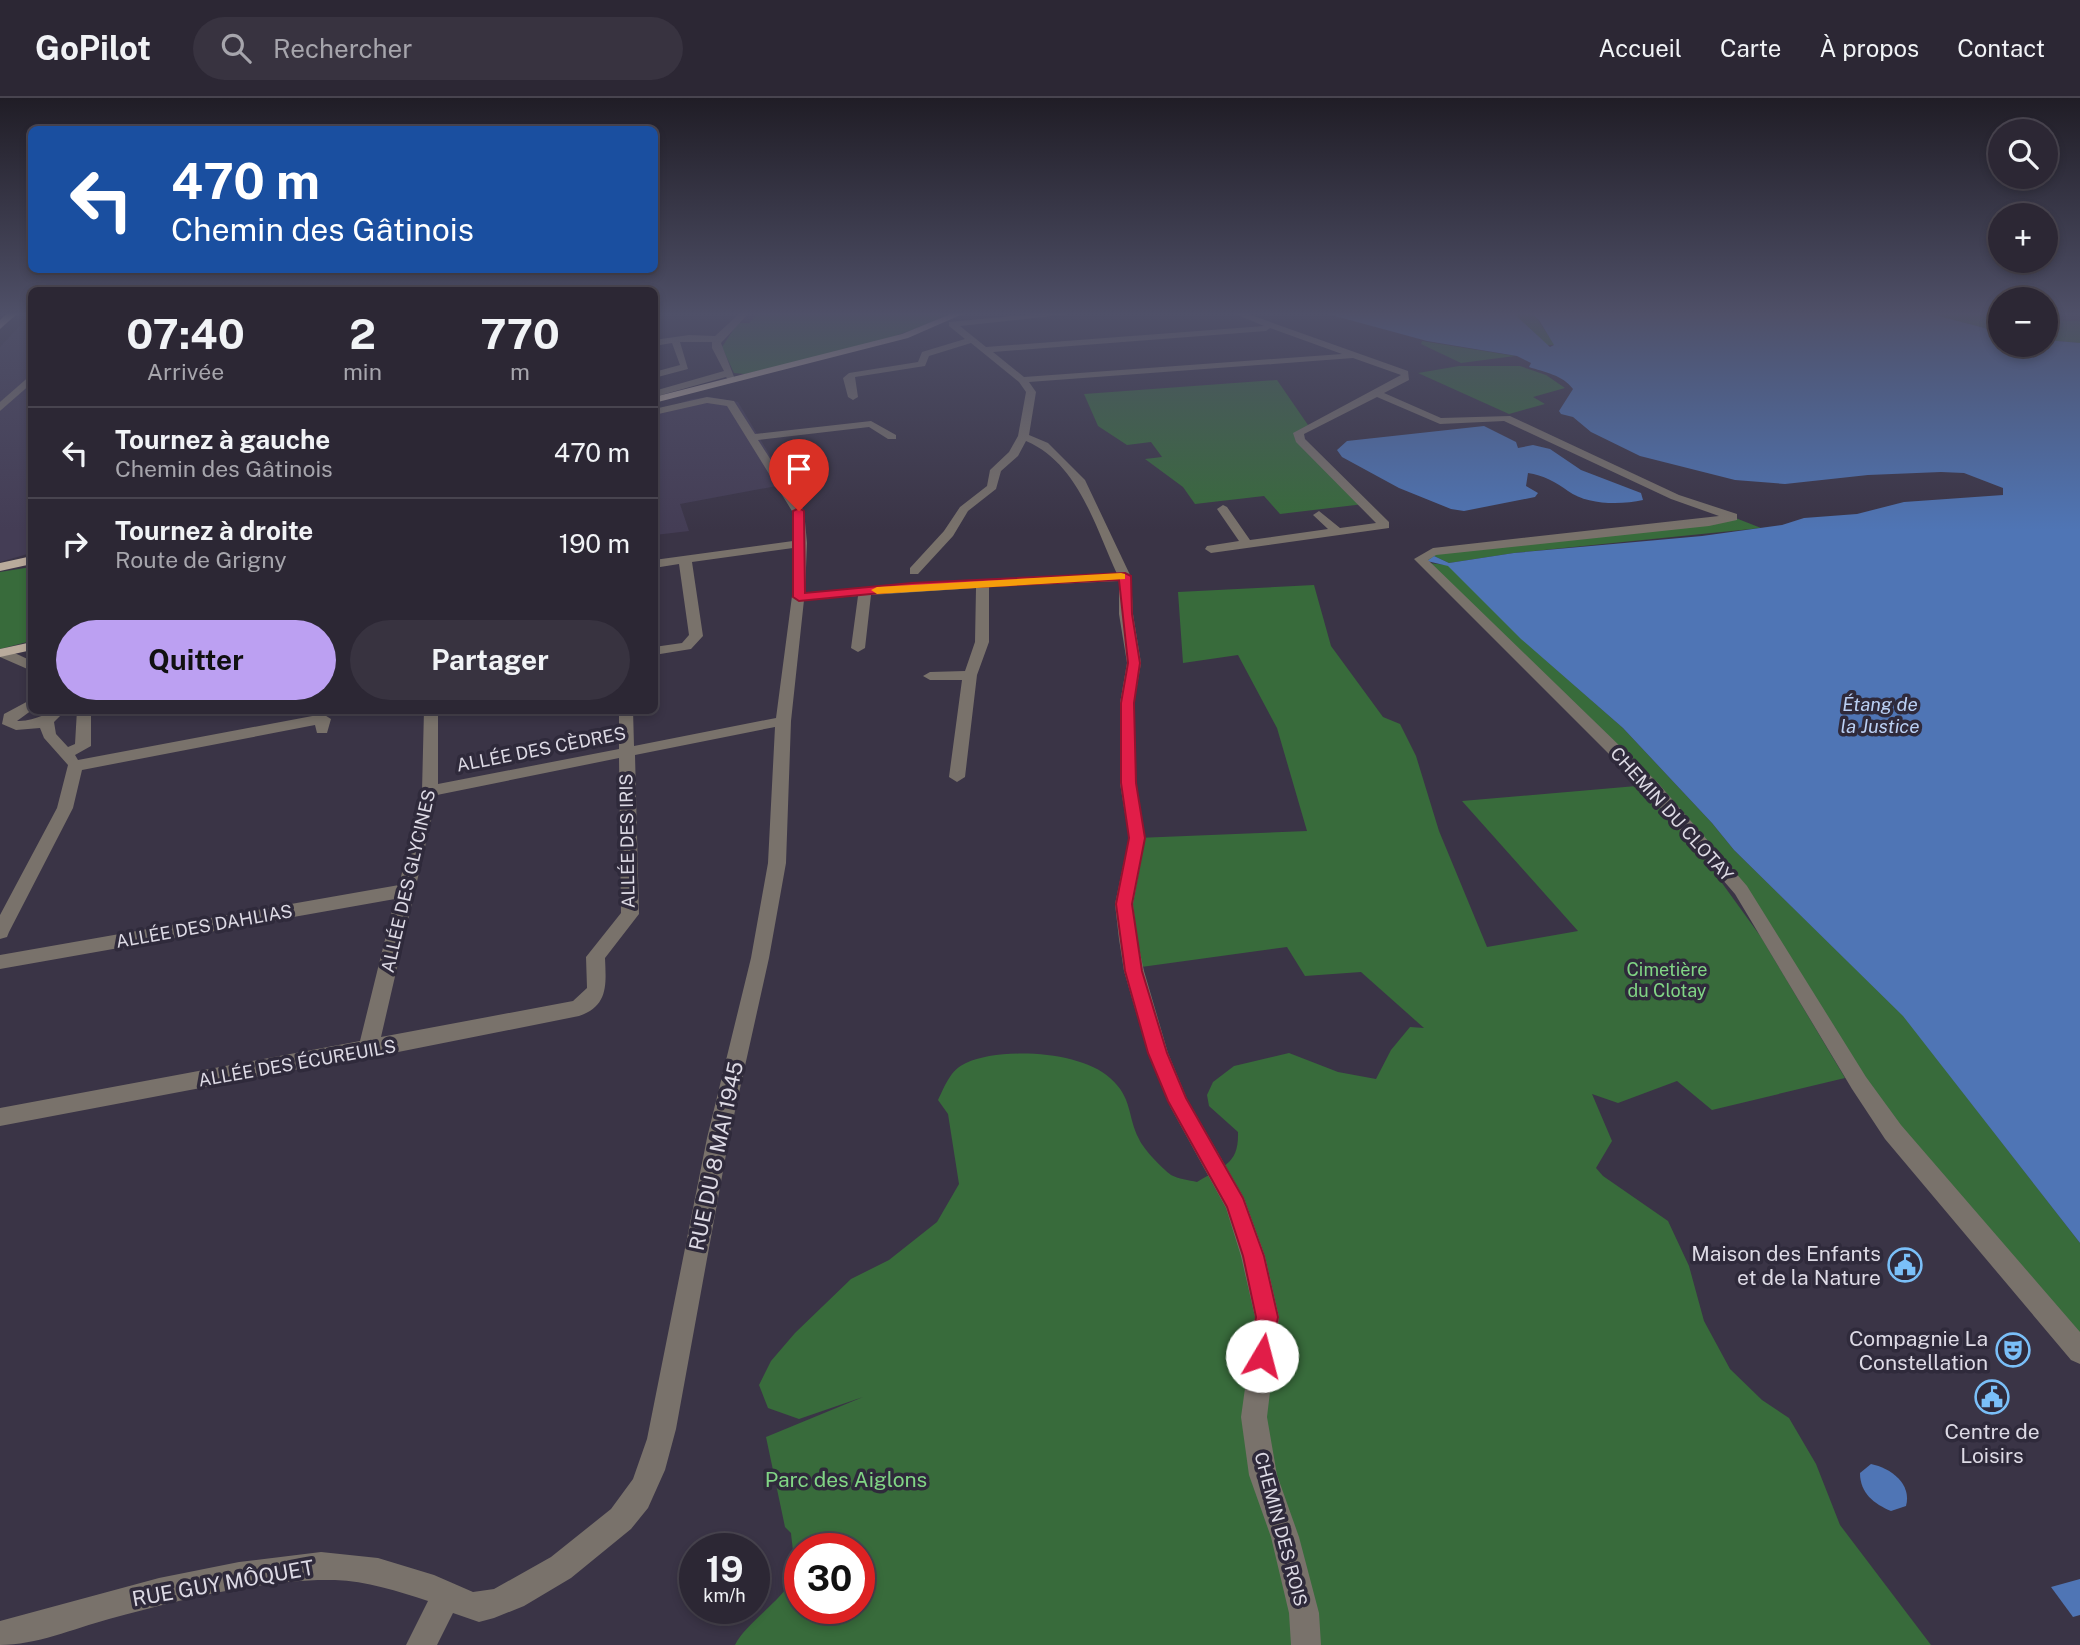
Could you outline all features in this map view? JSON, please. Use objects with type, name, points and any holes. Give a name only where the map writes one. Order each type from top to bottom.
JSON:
[{"type":"main road","points":[[658,404],[713,385]]},
{"type":"main road","points":[[658,404],[723,385]]},
{"type":"main road","points":[[3,565],[28,561]]},
{"type":"main road","points":[[1,653],[28,647]]},
{"type":"street","points":[[0,408],[24,385]]},
{"type":"street","points":[[658,393],[700,385]]},
{"type":"street","points":[[850,385],[853,397]]},
{"type":"street","points":[[914,571],[949,533],[964,509],[992,487],[996,470],[1014,454],[1023,436],[1031,392],[1026,385]]},
{"type":"street","points":[[1211,549],[1385,525],[1300,440],[1298,433],[1308,425],[1390,385]]},
{"type":"street","name":"CHEMIN DU CLOTAY","points":[[1376,393],[1440,421],[1506,418],[1675,497],[1733,517],[1433,552],[1420,559],[1652,787],[1741,890],[1859,1083],[1893,1132],[2080,1351]]},
{"type":"street","name":"RUE DU 8 MAI 1945","points":[[447,1595],[476,1607],[490,1605],[530,1586],[579,1555],[630,1511],[642,1493],[656,1459],[718,1138],[760,958],[777,863],[783,722],[800,589],[799,511],[730,403],[707,400],[658,405]]},
{"type":"street","points":[[753,437],[871,424],[891,437]]},
{"type":"street","name":"CHEMIN DES ROIS","points":[[1023,436],[1044,445],[1081,482],[1125,576],[1126,614],[1134,663],[1127,703],[1128,783],[1137,838],[1124,904],[1128,939],[1134,971],[1158,1053],[1178,1101],[1236,1205],[1253,1256],[1267,1317],[1254,1417],[1263,1475],[1284,1537],[1304,1614],[1306,1645]]},
{"type":"street","points":[[1223,509],[1247,544]]},
{"type":"street","points":[[1319,515],[1337,531]]},
{"type":"street","points":[[658,563],[801,543]]},
{"type":"street","points":[[658,650],[686,646],[696,636],[685,560]]},
{"type":"street","points":[[800,589],[865,591],[1125,576]]},
{"type":"street","points":[[957,777],[970,675],[982,650],[982,583]]},
{"type":"street","points":[[858,648],[865,591]]},
{"type":"street","points":[[1,653],[28,665]]},
{"type":"street","points":[[930,676],[970,675]]},
{"type":"street","points":[[28,705],[12,713],[4,722],[21,726],[53,715]]},
{"type":"street","points":[[70,760],[83,746],[85,714]]},
{"type":"street","name":"ALLÉE DES GLYCINES","points":[[368,1050],[430,791],[431,714]]},
{"type":"street","name":"ALLÉE DES IRIS","points":[[591,1000],[597,991],[595,957],[630,914],[625,714]]},
{"type":"street","points":[[0,932],[56,828],[71,787],[70,760],[49,735],[53,715]]},
{"type":"street","points":[[70,760],[323,719],[321,730]]},
{"type":"street","name":"ALLÉE DES CÈDRES","points":[[430,791],[783,722]]},
{"type":"street","name":"ALLÉE DES DAHLIAS","points":[[0,962],[408,890]]},
{"type":"street","name":"ALLÉE DES ÉCUREUILS","points":[[0,1117],[368,1050],[579,1008],[591,1000]]},
{"type":"street","name":"RUE GUY MÔQUET","points":[[0,1636],[153,1592],[325,1565],[357,1569],[447,1595]]},
{"type":"street","points":[[421,1645],[447,1595]]},
{"type":"shaded area","points":[[0,385],[28,385],[28,554],[0,562]]},
{"type":"shaded area","points":[[710,397],[738,402],[787,484],[680,504],[689,531],[658,535],[658,411],[692,399]]},
{"type":"green space","points":[[1205,385],[1281,385],[1308,425],[1298,433],[1364,504],[1280,514],[1264,496],[1195,504],[1183,487],[1145,459],[1162,457],[1151,442],[1127,445],[1098,426],[1084,394]]},
{"type":"green space","points":[[1445,385],[1561,385],[1565,388],[1533,397],[1545,404],[1509,414]]},
{"type":"green space","points":[[1733,517],[1761,528],[1514,553],[1449,563],[1434,556],[1428,563],[1422,556]]},
{"type":"green space","points":[[1429,563],[1448,565],[1522,639],[1623,728],[1734,850],[1904,1016],[2080,1243],[2080,1351],[1893,1132],[1741,890],[1667,807],[1761,937],[1845,1078],[1712,1110],[1677,1081],[1618,1103],[1592,1094],[1612,1141],[1596,1168],[1603,1176],[1668,1221],[1689,1266],[1704,1321],[1730,1369],[1762,1400],[1789,1418],[1816,1464],[1840,1525],[1931,1645],[735,1645],[752,1624],[770,1624],[770,1606],[784,1590],[784,1624],[875,1624],[875,1533],[791,1533],[785,1527],[766,1437],[863,1397],[799,1419],[768,1408],[759,1385],[771,1361],[795,1333],[851,1279],[889,1260],[937,1222],[959,1184],[948,1114],[938,1100],[949,1079],[960,1066],[999,1055],[1040,1054],[1080,1062],[1097,1069],[1110,1078],[1123,1093],[1135,1131],[1149,1153],[1171,1175],[1197,1182],[1222,1168],[1236,1151],[1238,1132],[1209,1106],[1207,1095],[1213,1082],[1234,1066],[1289,1053],[1338,1072],[1376,1079],[1391,1050],[1410,1027],[1424,1028],[1361,972],[1305,976],[1287,947],[1134,968],[1124,904],[1137,838],[1307,831],[1277,728],[1238,655],[1183,663],[1178,592],[1314,585],[1331,646],[1383,717],[1400,724],[1416,756],[1439,831],[1487,947],[1578,931],[1462,801],[1648,785]]},
{"type":"green space","points":[[28,567],[28,642],[0,649],[0,572]]},
{"type":"water","name":"Étang de la Justice","points":[[1570,385],[2080,385],[2080,1243],[1903,1016],[1734,850],[1623,728],[1521,639],[1448,566],[1427,561],[1434,556],[1449,563],[1514,553],[1702,536],[1782,525],[1804,518],[1857,514],[1904,502],[2003,495],[2003,488],[1964,473],[1941,472],[1868,475],[1785,484],[1735,480],[1640,456],[1591,432],[1573,417],[1559,411],[1573,389]]},
{"type":"water","points":[[1484,426],[1516,442],[1518,448],[1533,445],[1550,449],[1581,470],[1641,493],[1643,500],[1615,503],[1585,499],[1544,477],[1528,473],[1526,486],[1538,493],[1535,497],[1464,511],[1451,509],[1399,488],[1342,457],[1337,450],[1347,441]]},
{"type":"water","points":[[1871,1464],[1886,1469],[1903,1484],[1906,1506],[1891,1511],[1869,1497],[1862,1486],[1860,1473]]},
{"type":"water","points":[[2080,1579],[2080,1615],[2073,1617],[2051,1587]]},
{"type":"slow traffic","points":[[877,590],[1121,577]]},
{"type":"place","name":"Maison des Enfants et de la Nature","points":[[1905,1265]]},
{"type":"place","name":"Compagnie La Constellation","points":[[2013,1350]]},
{"type":"place","name":"Centre de Loisirs","points":[[1992,1397]]},
{"type":"route","points":[[799,511],[799,597],[912,587],[1125,576],[1126,614],[1134,663],[1127,703],[1128,783],[1137,838],[1133,871],[1124,904],[1128,939],[1144,1009],[1158,1053],[1178,1101],[1236,1205],[1253,1256],[1267,1317],[1262,1356]]},
{"type":"park label","name":"Cimetière du Clotay","points":[[1667,980]]},
{"type":"park label","name":"Parc des Aiglons","points":[[846,1479]]}]
